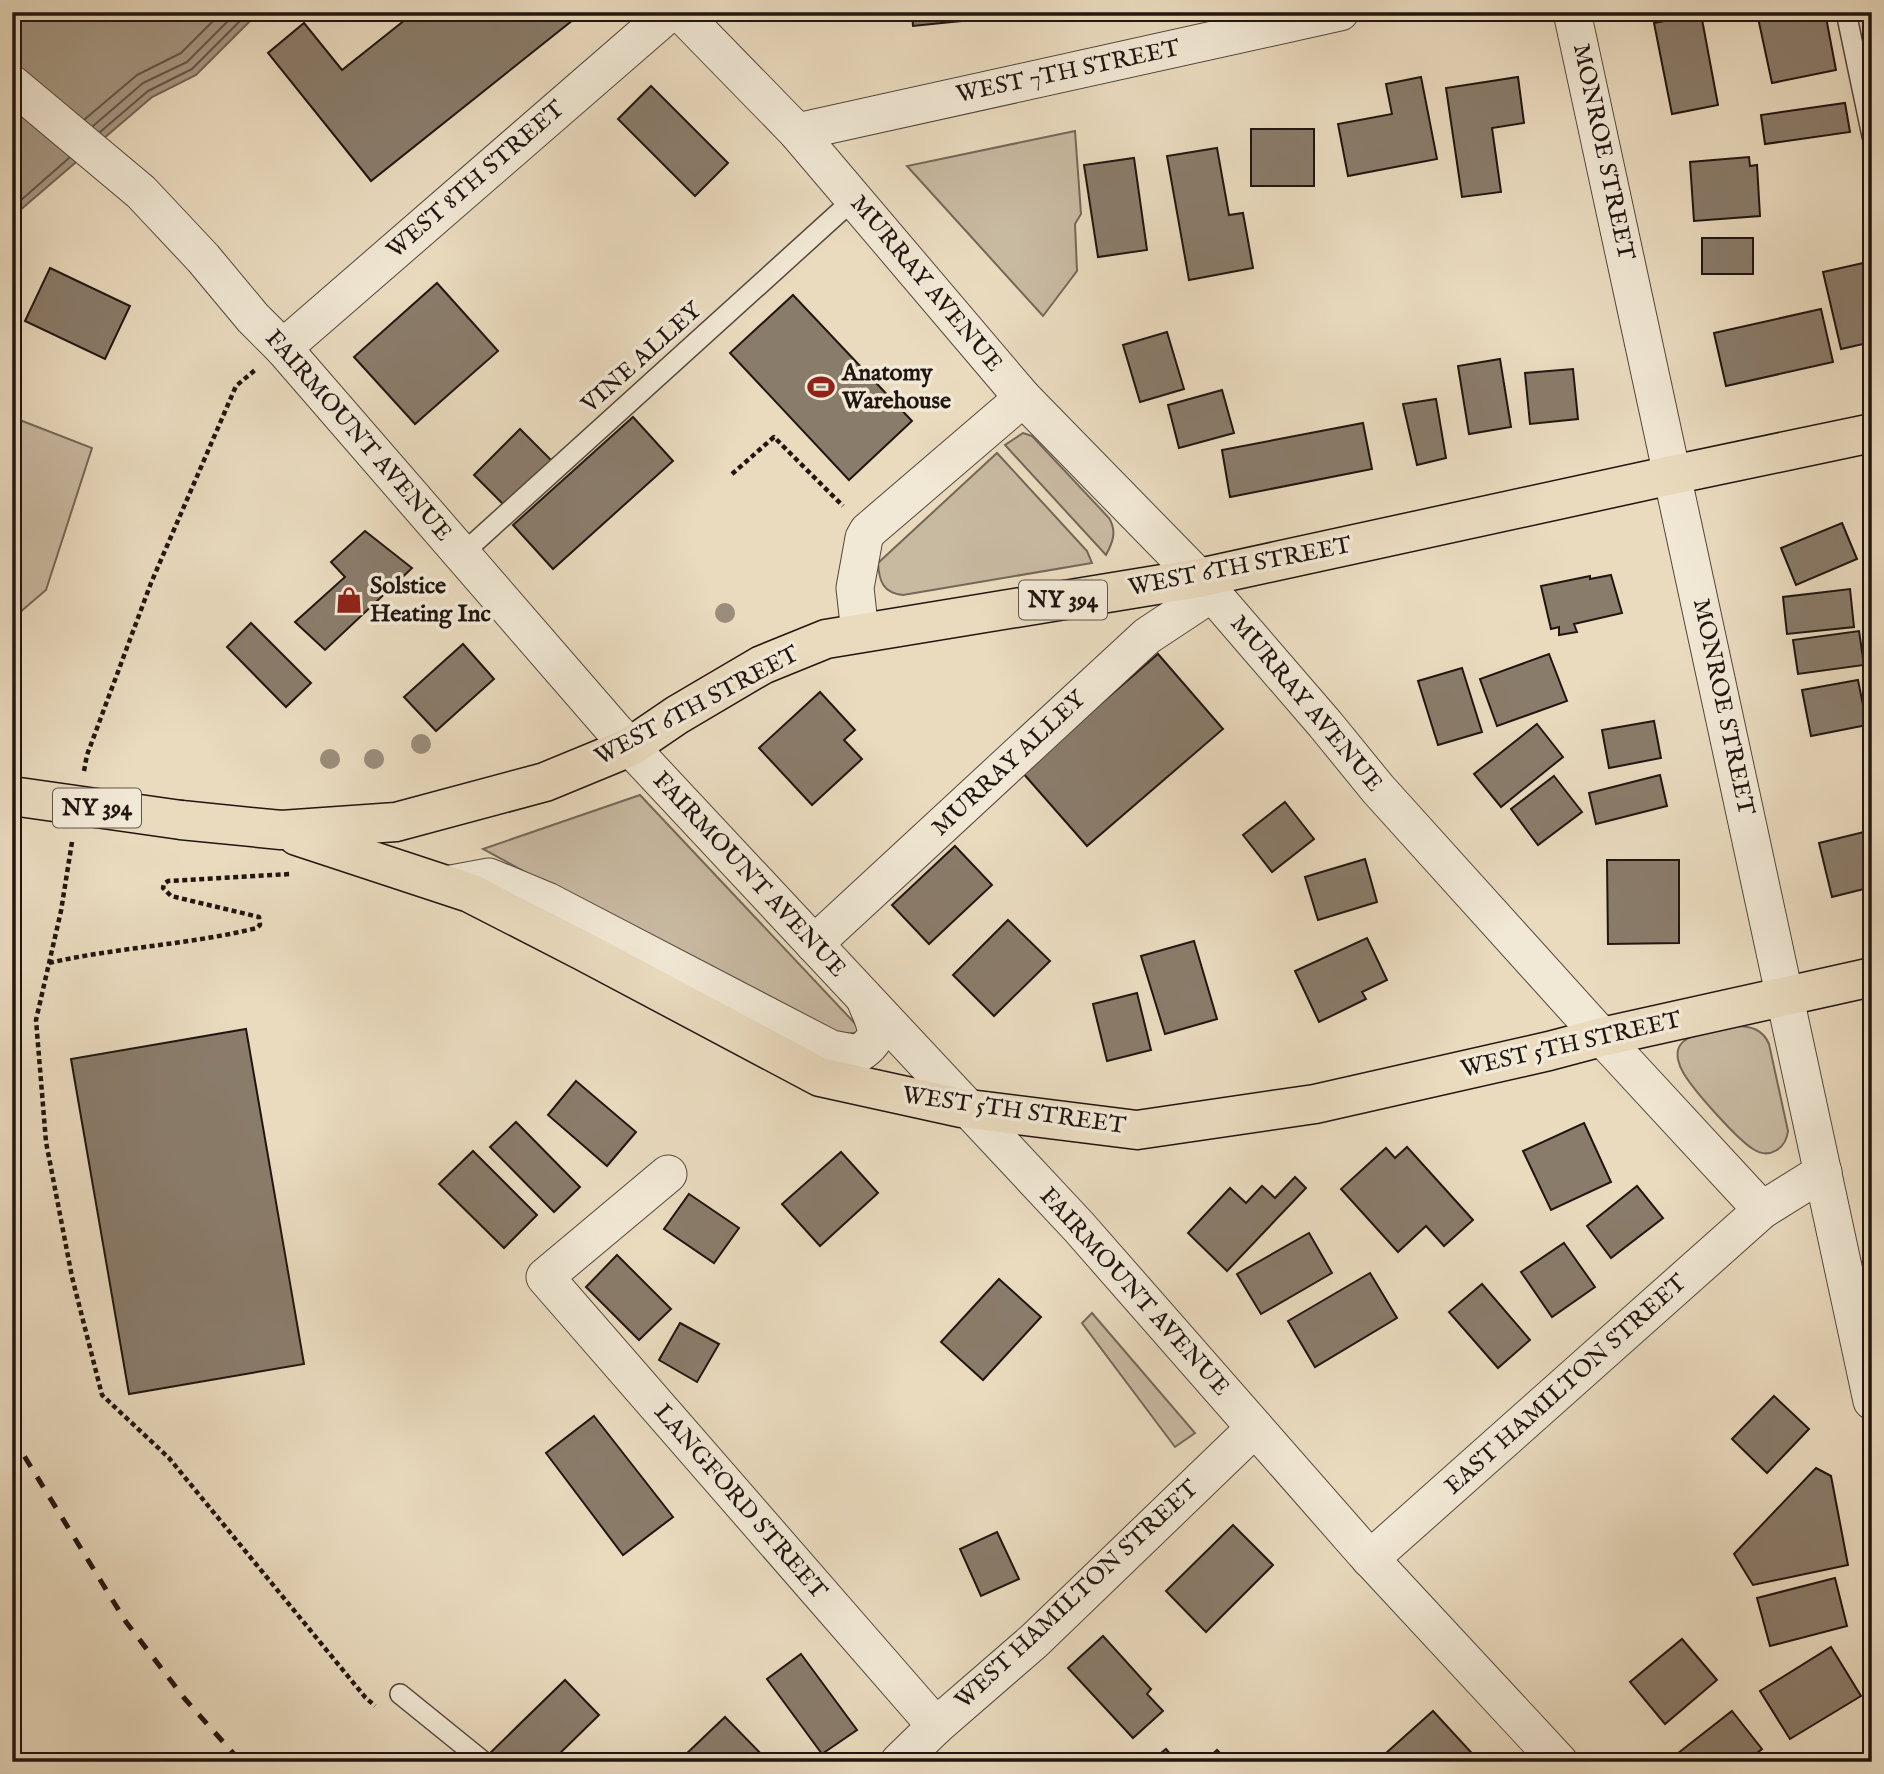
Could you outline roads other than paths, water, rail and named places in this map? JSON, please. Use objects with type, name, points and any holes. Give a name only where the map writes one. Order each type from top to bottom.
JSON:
[{"type":"main road","name":"WEST 6TH STREET","points":[[12,796],[181,820],[281,830],[396,822],[545,782],[630,747],[677,715],[762,665],[825,639],[1205,585],[1672,475],[1872,433]]},
{"type":"main road","name":"WEST 5TH STREET","points":[[281,830],[470,893],[820,1077],[969,1110],[1137,1129],[1315,1104],[1872,977]]},
{"type":"street","name":"WEST 8TH STREET","points":[[283,348],[670,12]]},
{"type":"street","name":"MURRAY AVENUE","points":[[680,12],[797,132],[1023,398],[1205,585],[1378,789],[1762,1210]]},
{"type":"street","name":"WEST 7TH STREET","points":[[797,132],[1303,16],[1340,12]]},
{"type":"street","name":"MONROE STREET","points":[[1573,12],[1872,1401]]},
{"type":"street","name":"FAIRMOUNT AVENUE","points":[[12,84],[141,192],[202,258],[630,747],[1079,1227],[1370,1559],[1559,1762]]},
{"type":"street","points":[[860,633],[855,587],[864,538],[868,531],[1023,398]]},
{"type":"street","name":"MURRAY ALLEY","points":[[814,944],[1205,585]]},
{"type":"street","points":[[446,886],[489,877],[547,901],[831,1049],[858,1054],[871,1045],[876,1036],[876,1028],[865,999]]},
{"type":"street","name":"EAST HAMILTON STREET","points":[[1370,1559],[1762,1210],[1823,1172]]},
{"type":"street","name":"LANGFORD STREET","points":[[668,1174],[545,1277],[936,1726]]},
{"type":"street","name":"WEST HAMILTON STREET","points":[[899,1762],[936,1726],[1034,1641],[1255,1428]]},
{"type":"lane","points":[[1846,12],[1872,136]]},
{"type":"lane","name":"VINE ALLEY","points":[[462,554],[854,199]]},
{"type":"lane","points":[[400,1694],[484,1762]]},
{"type":"water","points":[[12,12],[259,12],[196,75],[152,97],[12,217]]},
{"type":"railway","points":[[12,1436],[126,1622],[185,1699],[241,1762]]},
{"type":"place","name":"Anatomy Warehouse","points":[[821,387]]},
{"type":"place","name":"Solstice Heating Inc","points":[[349,600]]}]
